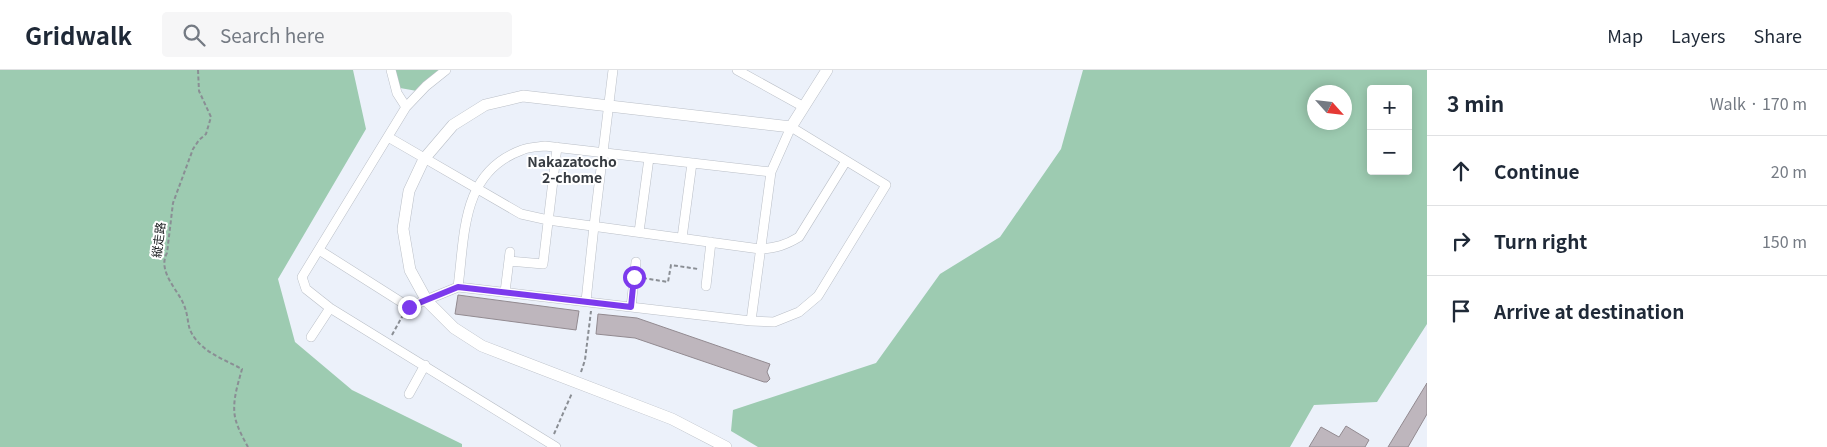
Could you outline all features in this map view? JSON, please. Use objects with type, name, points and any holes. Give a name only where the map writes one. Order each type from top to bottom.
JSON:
[{"type":"street","points":[[391,70],[397,93],[406,107]]},
{"type":"street","points":[[446,70],[426,86],[406,107],[302,278],[306,289],[330,308],[556,447]]},
{"type":"street","points":[[586,301],[613,70]]},
{"type":"street","points":[[737,70],[804,107]]},
{"type":"street","points":[[751,321],[771,172],[791,127],[827,70]]},
{"type":"street","points":[[319,250],[409,307],[427,301],[438,294],[458,287],[751,321],[774,322],[799,312],[818,296],[886,185],[791,127],[523,96],[486,105],[453,125],[424,159],[409,192],[403,229],[410,270],[427,301],[454,328],[482,346],[672,419],[722,446]]},
{"type":"street","points":[[388,137],[521,214],[548,220],[760,249],[787,245],[799,237],[846,161]]},
{"type":"street","points":[[458,287],[467,210],[476,188],[501,160],[523,149],[545,146],[557,147],[771,172]]},
{"type":"street","points":[[505,292],[510,257],[543,264],[557,147]]},
{"type":"street","points":[[640,232],[649,158]]},
{"type":"street","points":[[682,238],[692,163]]},
{"type":"street","points":[[706,286],[711,242]]},
{"type":"street","points":[[631,307],[636,262]]},
{"type":"street","points":[[311,337],[330,308]]},
{"type":"street","points":[[409,394],[425,365]]},
{"type":"path","name":"縦走路","points":[[198,70],[200,91],[211,117],[207,131],[193,149],[173,203],[167,253],[164,258],[167,277],[183,304],[188,329],[207,350],[242,369],[236,392],[235,418],[248,447]]},
{"type":"path","points":[[634,277],[668,282],[670,265],[708,270]]},
{"type":"path","points":[[388,342],[409,307]]},
{"type":"green space","points":[[0,70],[353,70],[366,129],[278,279],[295,342],[352,390],[462,444],[462,447],[0,447]]},
{"type":"green space","points":[[395,70],[439,70],[421,85],[417,91],[400,88]]},
{"type":"green space","points":[[1083,70],[1427,70],[1427,324],[1377,402],[1314,405],[1290,447],[758,447],[731,431],[733,410],[876,363],[940,274],[1000,237],[1061,149]]},
{"type":"building","points":[[458,295],[579,311],[576,330],[455,314]]},
{"type":"building","points":[[598,314],[637,318],[770,364],[767,372],[770,379],[764,382],[635,338],[596,334]]},
{"type":"building","points":[[1427,383],[1427,414],[1408,447],[1388,447]]},
{"type":"building","points":[[1346,426],[1369,440],[1365,447],[1309,447],[1321,427],[1339,437]]},
{"type":"district","name":"Nakazatocho 2-chome","points":[[572,170]]},
{"type":"route","points":[[409,307],[458,287],[631,307],[634,277]]}]
